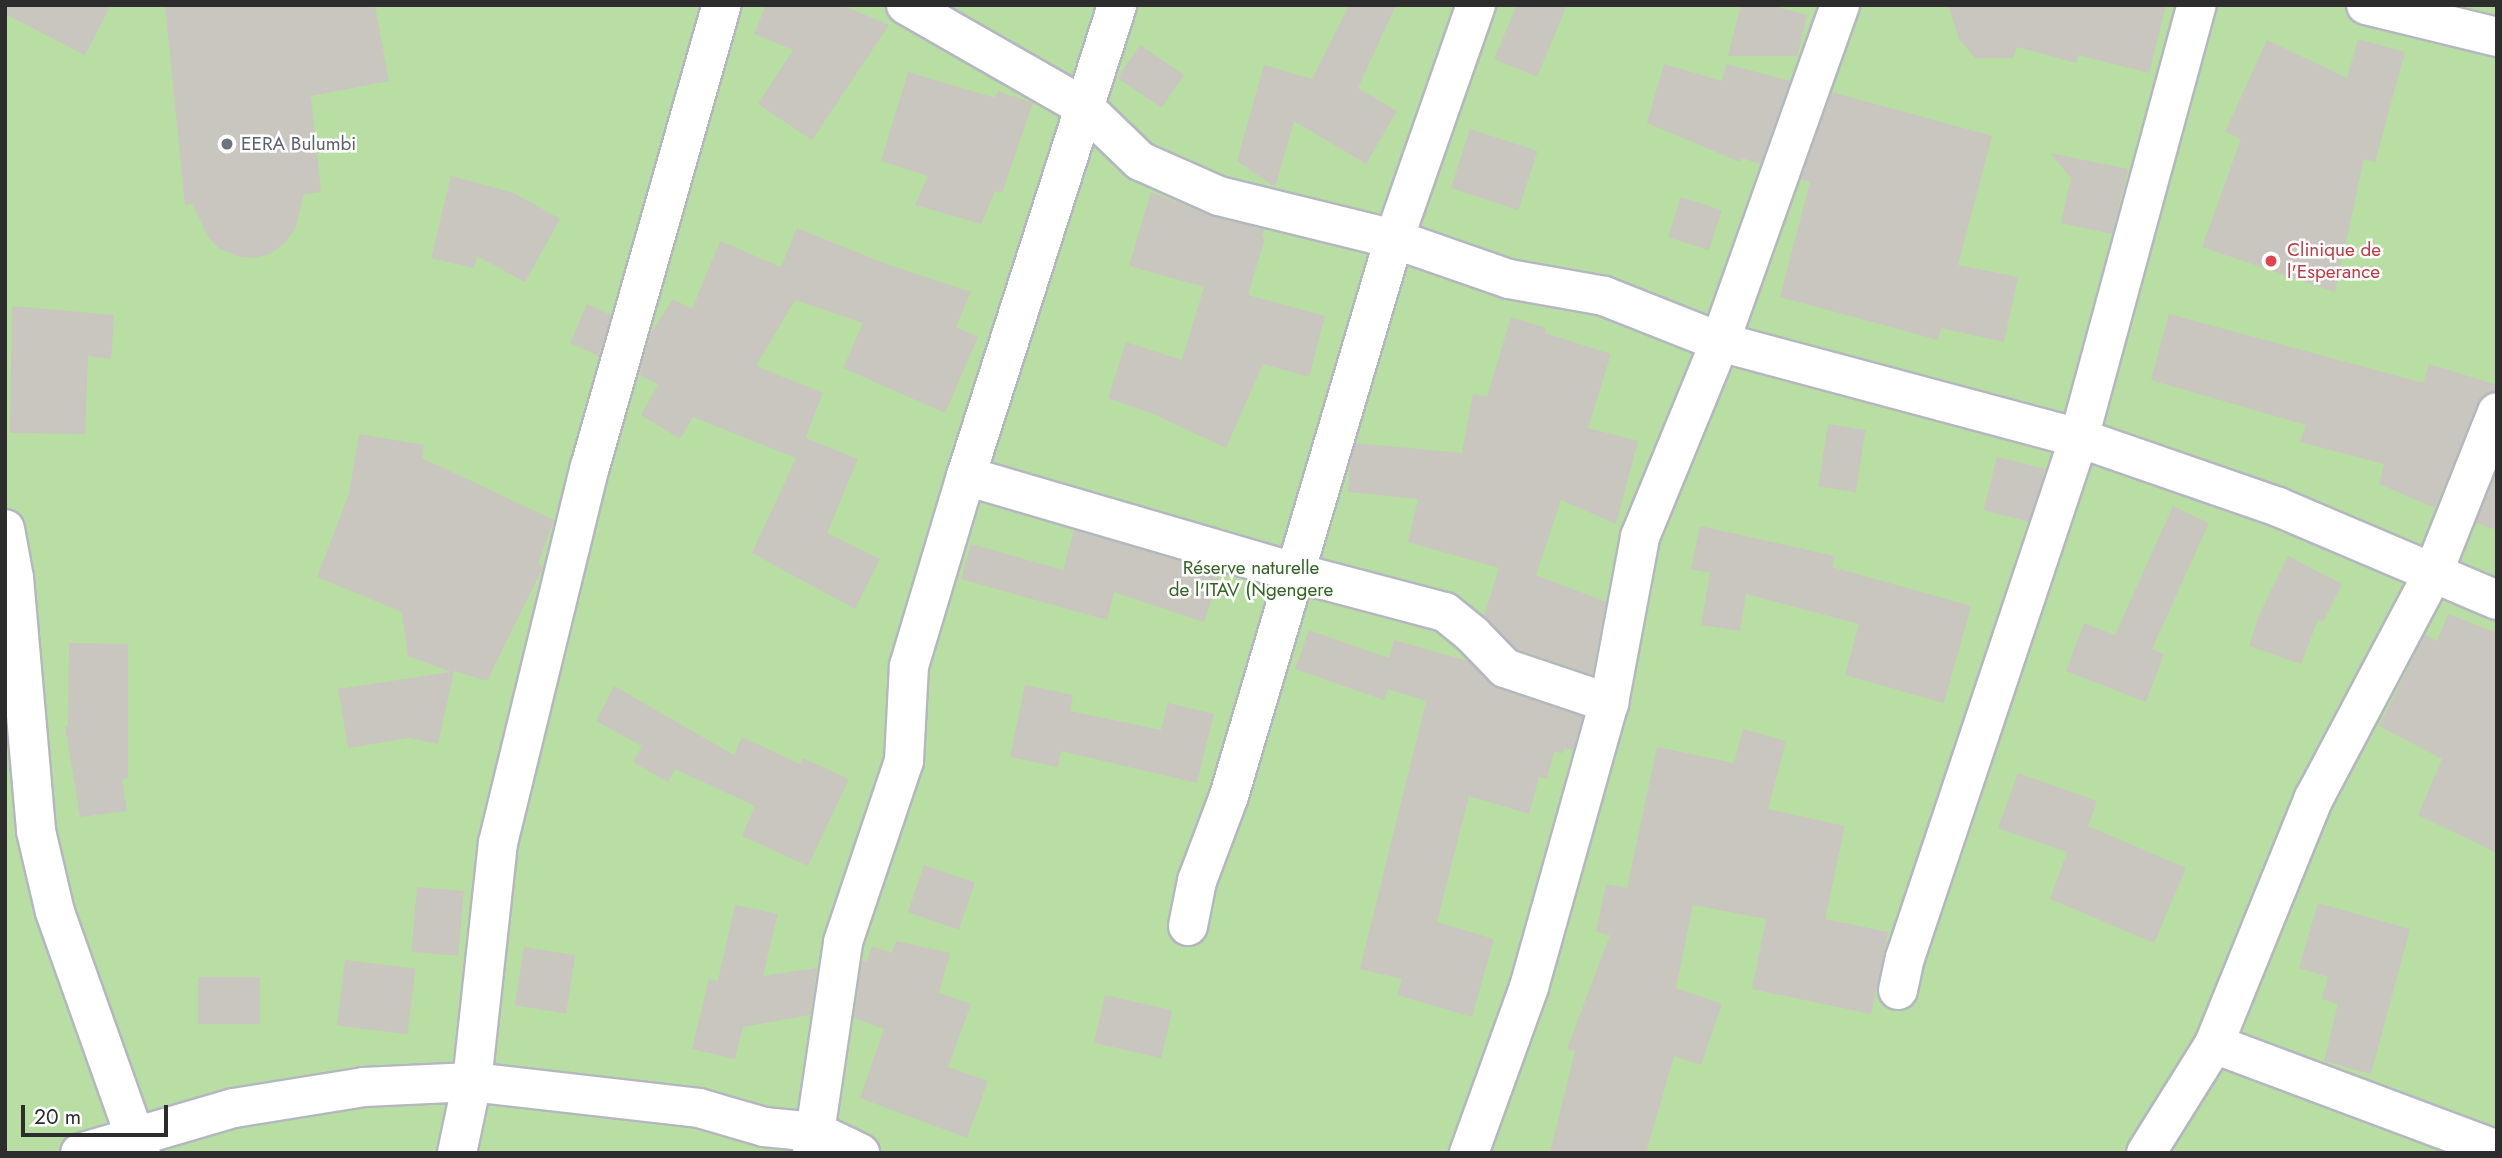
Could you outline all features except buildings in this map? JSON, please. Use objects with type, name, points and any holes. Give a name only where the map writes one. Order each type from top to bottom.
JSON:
[{"type":"street","points":[[457,1153],[472,1082],[498,843],[590,467],[722,5]]},
{"type":"street","points":[[906,5],[1084,107],[1140,160],[1219,195],[1394,239],[1509,278],[1604,296],[1720,342],[2079,439],[2278,507],[2497,600]]},
{"type":"street","points":[[814,1142],[843,942],[904,761],[909,666],[966,476],[1117,5]]},
{"type":"street","points":[[1188,926],[1197,881],[1229,796],[1394,239],[1476,5]]},
{"type":"street","points":[[1469,1153],[1529,987],[1609,703],[1640,537],[1720,342],[1840,5]]},
{"type":"street","points":[[1898,990],[1905,958],[2079,439],[2197,5]]},
{"type":"street","points":[[2366,5],[2497,37]]},
{"type":"street","points":[[2146,1153],[2214,1044],[2314,798],[2432,573],[2497,412]]},
{"type":"street","points":[[966,476],[1297,573],[1445,612],[1473,635],[1505,668],[1609,703]]},
{"type":"street","points":[[5,529],[14,578],[21,833],[55,912],[137,1144]]},
{"type":"street","points":[[2214,1044],[2497,1150]]},
{"type":"street","points":[[80,1153],[137,1144],[234,1108],[364,1087],[472,1082],[699,1108],[860,1153]]},
{"type":"green space","name":"Réserve naturelle de l'ITAV (Ngengere","points":[[5,5],[2497,5],[2497,1153],[5,1153]]},
{"type":"place","name":"EERA Bulumbi","points":[[227,144]]},
{"type":"place","name":"Clinique de l'Esperance","points":[[2271,261]]}]
